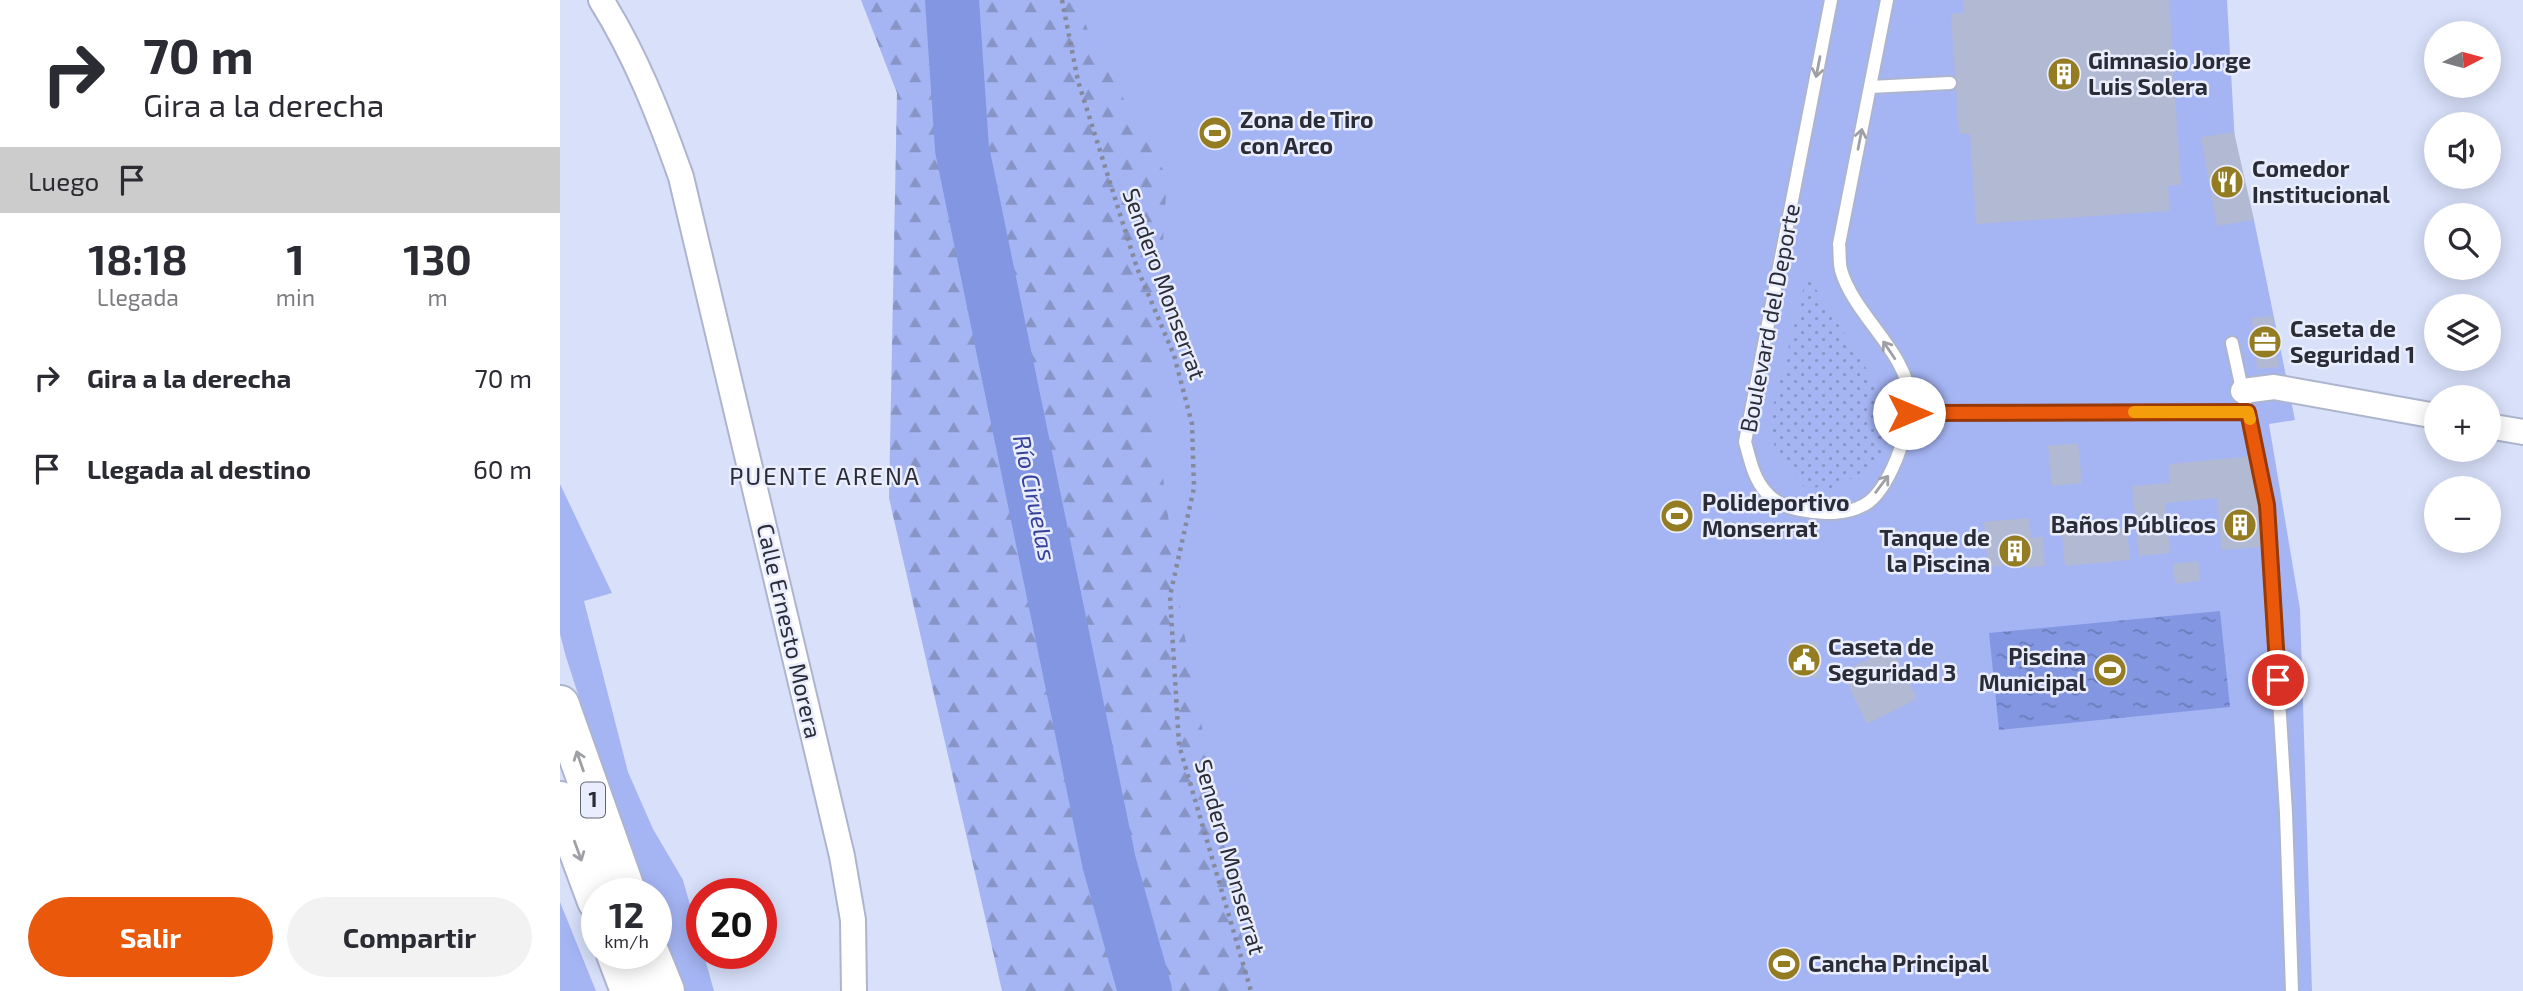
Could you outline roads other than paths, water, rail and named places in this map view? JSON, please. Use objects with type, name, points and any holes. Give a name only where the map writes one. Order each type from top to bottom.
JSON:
[{"type":"highway","name":"1","points":[[560,705],[621,878]]},
{"type":"highway","name":"1","points":[[560,801],[588,878]]},
{"type":"highway","points":[[622,969],[630,991]]},
{"type":"highway","points":[[656,969],[665,991]]},
{"type":"street","name":"Calle Ernesto Morera","points":[[601,0],[625,38],[653,98],[681,177],[842,856],[852,920],[854,991]]},
{"type":"street","points":[[2245,401],[2274,387],[2424,414]]},
{"type":"street","points":[[2501,428],[2523,432]]},
{"type":"lane","name":"Boulevard del Deporte","points":[[1831,0],[1745,442],[1754,474],[1766,493],[1790,509],[1832,515],[1866,504],[1888,477],[1909,424],[1910,399],[1903,372],[1854,299],[1840,270],[1839,244],[1887,0]]},
{"type":"lane","points":[[1870,87],[1950,83]]},
{"type":"lane","points":[[2232,343],[2267,505],[2286,813],[2292,991]]},
{"type":"lane","points":[[1909,413],[2245,401]]},
{"type":"water","name":"Piscina Municipal","points":[[2220,611],[2230,707],[1999,730],[1989,633]]},
{"type":"waterway","name":"Río Ciruelas","points":[[952,0],[962,149],[1109,862],[1145,991]]},
{"type":"place","name":"Gimnasio Jorge Luis Solera","points":[[2064,74]]},
{"type":"place","name":"Zona de Tiro con Arco","points":[[1215,133]]},
{"type":"place","name":"Comedor Institucional","points":[[2227,182]]},
{"type":"place","name":"Caseta de Seguridad 1","points":[[2265,342]]},
{"type":"place","name":"Polideportivo Monserrat","points":[[1677,516]]},
{"type":"place","name":"Baños Públicos","points":[[2240,525]]},
{"type":"place","name":"Tanque de la Piscina","points":[[2015,551]]},
{"type":"place","name":"Caseta de Seguridad 3","points":[[1804,660]]},
{"type":"place","name":"Piscina Municipal","points":[[2110,670]]},
{"type":"place","name":"Cancha Principal","points":[[1784,964]]},
{"type":"district","name":"PUENTE ARENA","points":[[825,477]]}]
